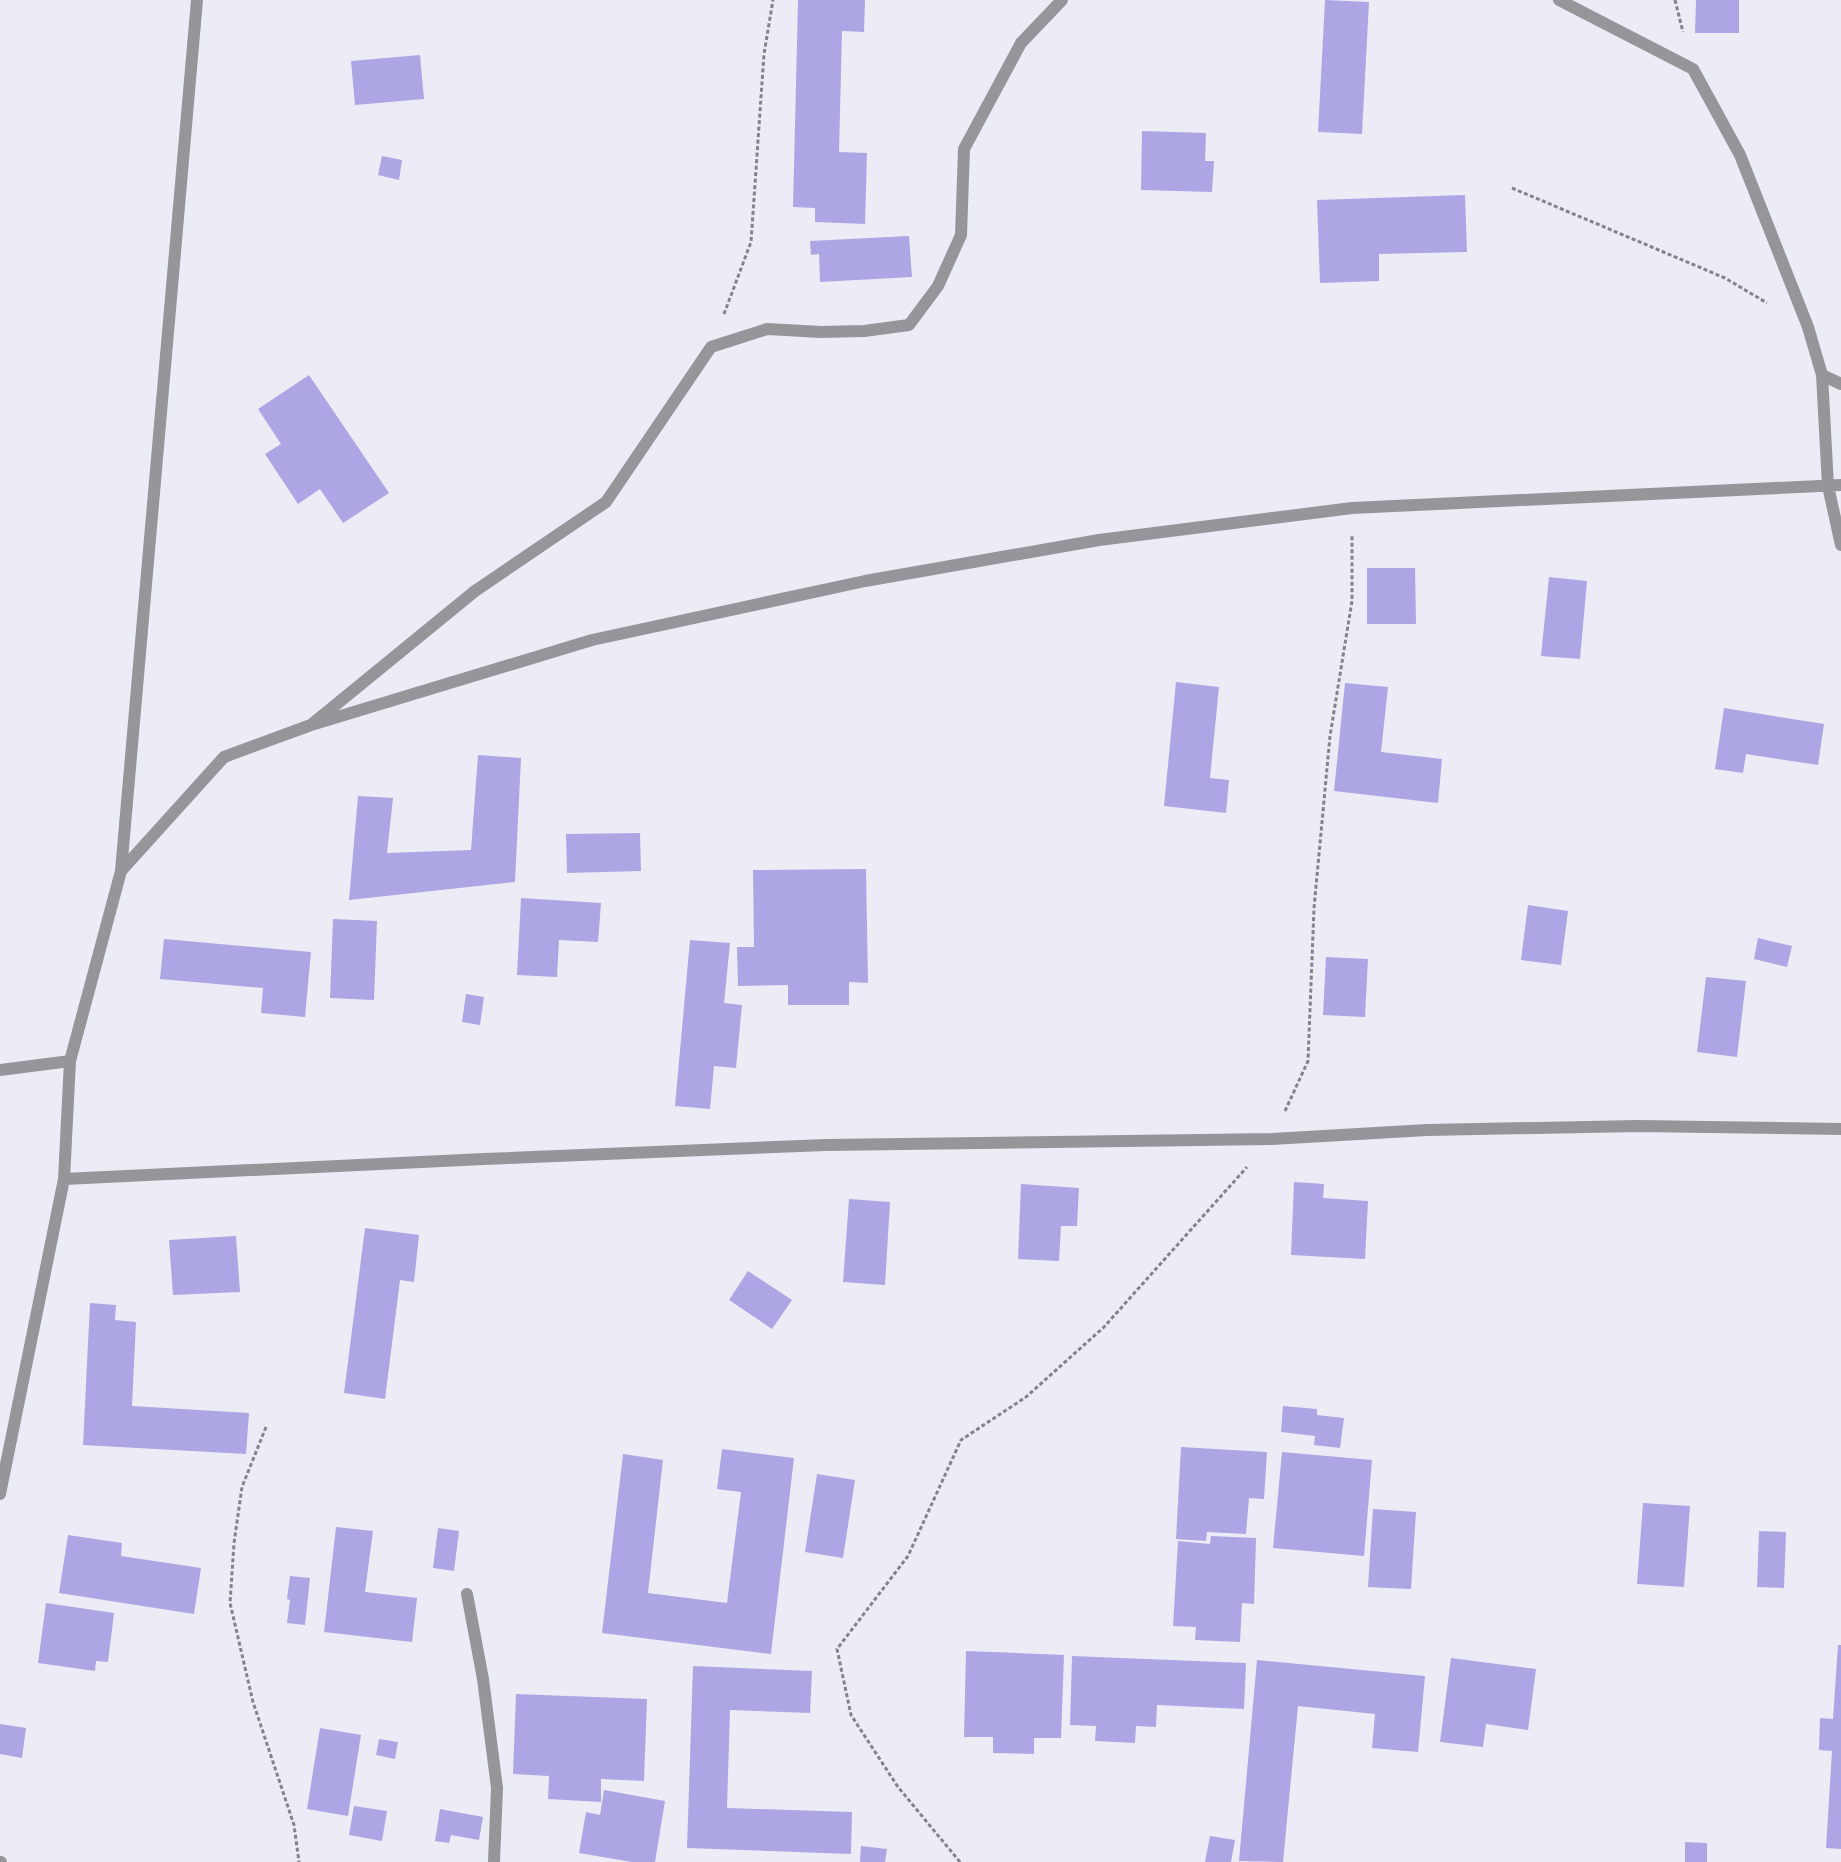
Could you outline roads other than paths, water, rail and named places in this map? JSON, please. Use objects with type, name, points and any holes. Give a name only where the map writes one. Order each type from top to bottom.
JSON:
[{"type":"street","points":[[0,1494],[64,1179],[70,1061],[121,871],[197,0]]},
{"type":"street","points":[[311,725],[475,591],[606,502],[711,347],[768,330],[864,331],[909,325],[938,286],[961,235],[964,149],[1021,43],[1062,0]]},
{"type":"street","points":[[1559,0],[1693,69],[1740,155],[1808,327],[1822,375],[1828,486],[1841,545]]},
{"type":"street","points":[[1822,375],[1841,384]]},
{"type":"street","points":[[121,871],[224,757],[311,725],[592,640],[865,581],[1099,540],[1352,508],[1841,485]]},
{"type":"street","points":[[0,1070],[70,1061]]},
{"type":"street","points":[[64,1179],[826,1145],[1272,1139],[1427,1130],[1638,1126],[1841,1129]]},
{"type":"street","points":[[467,1594],[483,1680],[497,1788],[494,1862]]}]
